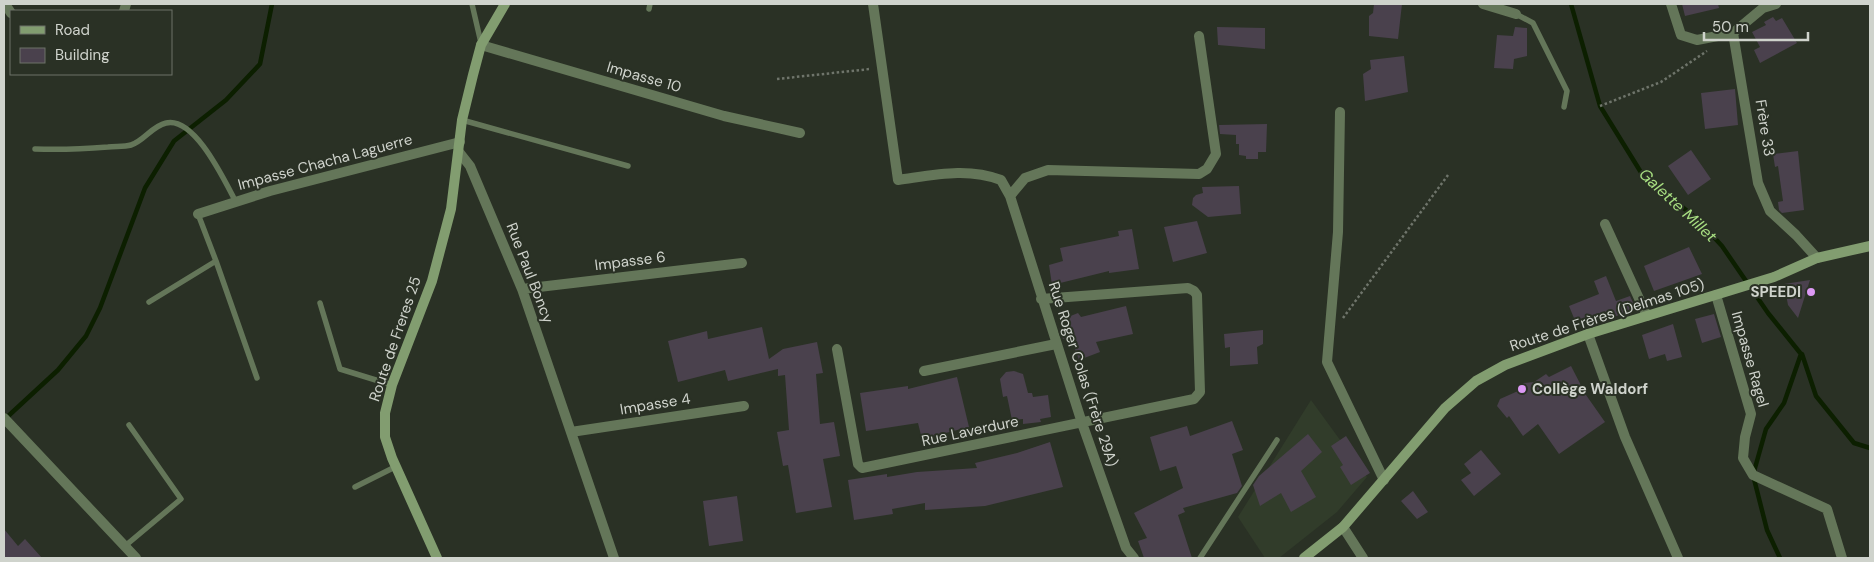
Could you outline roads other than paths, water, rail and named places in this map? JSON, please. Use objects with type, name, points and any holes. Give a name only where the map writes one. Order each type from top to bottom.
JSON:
[{"type":"main road","points":[[459,147],[467,121],[481,45],[505,4]]},
{"type":"main road","name":"Route de Freres 25","points":[[437,558],[395,467],[385,437],[385,413],[392,385],[432,280],[451,209],[459,147]]},
{"type":"main road","name":"Route de Frères (Delmas 105)","points":[[1304,558],[1343,527],[1445,408],[1476,381],[1505,365],[1588,334],[1774,277],[1817,258],[1870,246]]},
{"type":"street","name":"Rue Roger Colas (Frère 29A)","points":[[873,4],[898,180],[964,171],[984,173],[1001,180],[1010,196],[1082,423],[1130,557]]},
{"type":"street","points":[[1483,4],[1516,14]]},
{"type":"street","points":[[1671,4],[1681,35],[1697,40],[1733,33],[1762,6],[1776,4]]},
{"type":"street","name":"Frère 33","points":[[1733,33],[1758,183],[1770,211],[1817,258]]},
{"type":"street","points":[[1010,196],[1025,178],[1048,170],[1199,174],[1207,169],[1216,154],[1199,36]]},
{"type":"street","name":"Impasse 10","points":[[481,45],[724,116],[800,133]]},
{"type":"street","points":[[1340,112],[1338,232],[1327,362],[1384,480]]},
{"type":"street","name":"Impasse Chacha Laguerre","points":[[198,214],[270,191],[459,147]]},
{"type":"street","name":"Rue Paul Boncy","points":[[459,147],[470,166],[522,288],[614,558]]},
{"type":"street","points":[[1605,224],[1647,316]]},
{"type":"street","name":"Impasse 6","points":[[522,288],[742,263]]},
{"type":"street","name":"Rue Laverdure","points":[[837,349],[858,464],[862,468],[1194,399],[1200,392],[1197,296],[1194,291],[1188,288],[1041,298]]},
{"type":"street","name":"Impasse Ragel","points":[[1716,295],[1751,414],[1745,437],[1743,458],[1753,475],[1828,509],[1842,558]]},
{"type":"street","points":[[1588,334],[1626,437],[1678,558]]},
{"type":"street","points":[[924,371],[1056,344]]},
{"type":"street","name":"Impasse 4","points":[[571,432],[744,406]]},
{"type":"street","points":[[6,426],[136,558]]},
{"type":"street","points":[[1343,527],[1363,558]]},
{"type":"lane","points":[[472,4],[481,45]]},
{"type":"lane","points":[[1516,14],[1533,23],[1567,91],[1564,107]]},
{"type":"lane","points":[[467,121],[628,166]]},
{"type":"lane","points":[[35,149],[71,151],[132,145],[157,126],[168,122],[176,123],[197,137],[207,149],[236,202]]},
{"type":"lane","points":[[198,214],[257,378]]},
{"type":"lane","points":[[148,302],[216,261]]},
{"type":"lane","points":[[320,303],[340,369],[392,385]]},
{"type":"lane","points":[[125,546],[181,499],[129,425]]},
{"type":"lane","points":[[1200,558],[1277,440]]},
{"type":"lane","points":[[355,487],[395,467]]},
{"type":"waterway","points":[[5,419],[58,370],[86,336],[100,308],[145,188],[174,141],[226,100],[260,64],[272,4]]},
{"type":"waterway","name":"Galette Millet","points":[[1571,4],[1600,106],[1642,174],[1697,219],[1722,246],[1768,313],[1801,354],[1784,403],[1766,429],[1753,475],[1767,530],[1780,558]]},
{"type":"waterway","points":[[1802,354],[1816,396],[1854,443],[1870,448]]},
{"type":"place","name":"SPEEDI","points":[[1811,292]]},
{"type":"place","name":"Collège Waldorf","points":[[1522,389]]}]
